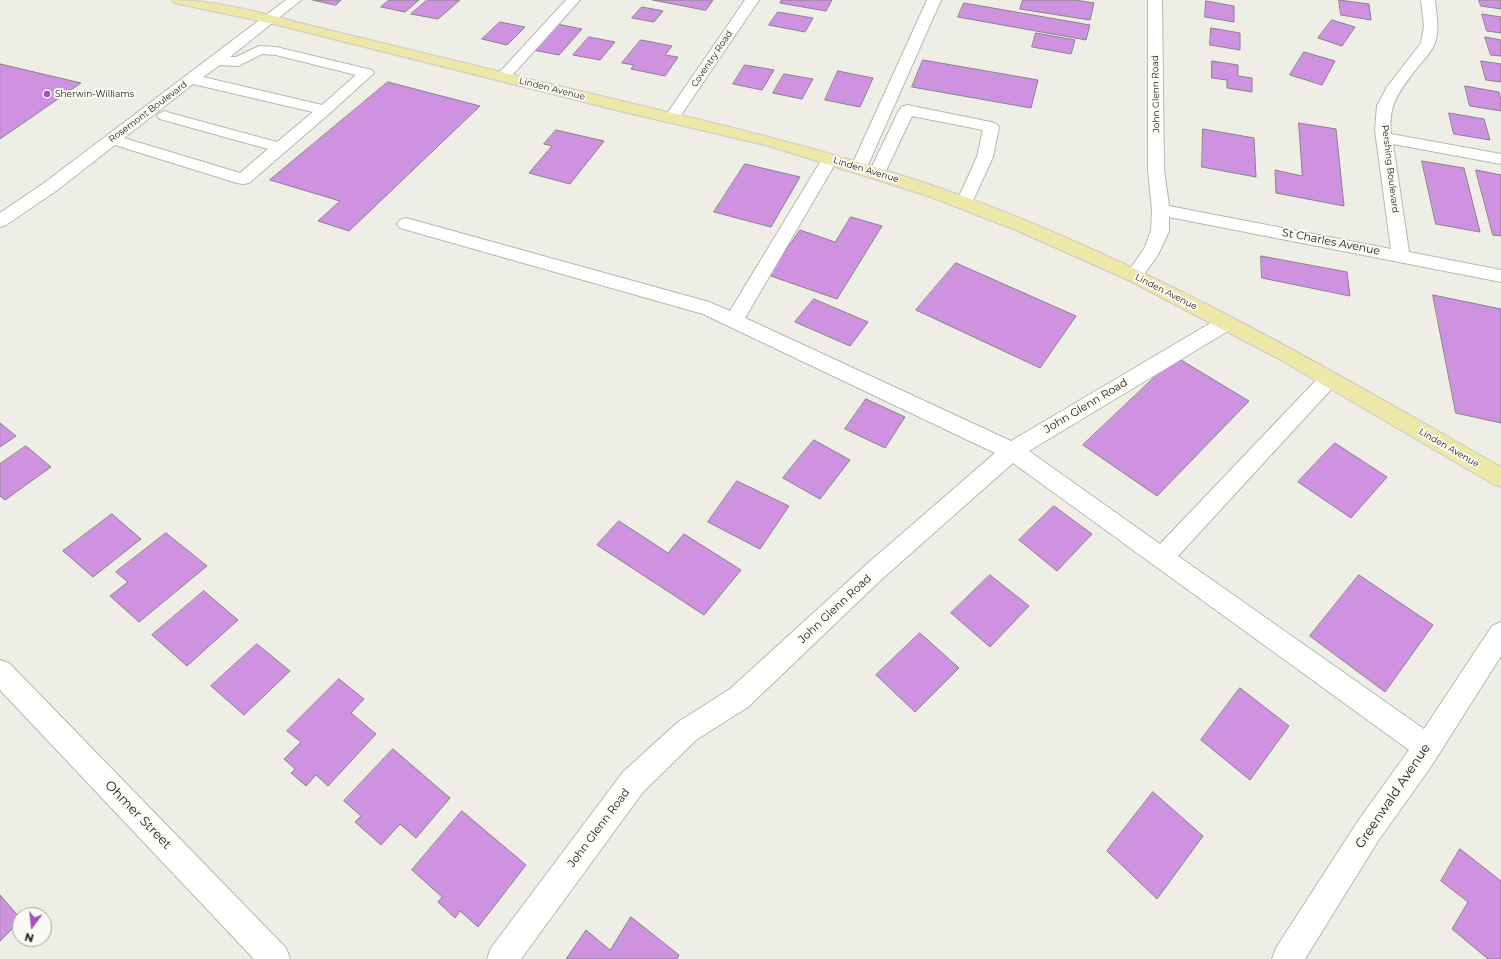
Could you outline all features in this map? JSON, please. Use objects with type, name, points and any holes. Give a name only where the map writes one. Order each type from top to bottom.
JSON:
[{"type":"main road","name":"Linden Avenue","points":[[179,0],[269,19],[774,142],[859,167],[964,203],[1024,227],[1134,276],[1226,323],[1329,378],[1501,478]]},
{"type":"street","name":"Rosemont Boulevard","points":[[0,220],[50,187],[294,0]]},
{"type":"street","points":[[503,77],[573,0]]},
{"type":"street","name":"Coventry Road","points":[[672,118],[752,0]]},
{"type":"street","points":[[859,167],[934,0]]},
{"type":"street","name":"John Glenn Road","points":[[1134,276],[1152,251],[1160,231],[1161,210],[1156,170],[1155,0]]},
{"type":"street","name":"Pershing Boulevard","points":[[1401,256],[1383,130],[1385,106],[1392,90],[1428,43],[1431,26],[1428,0]]},
{"type":"street","points":[[112,139],[243,179],[367,73],[276,51],[259,50],[238,62],[208,83],[129,144]]},
{"type":"street","points":[[217,60],[238,62]]},
{"type":"street","points":[[191,79],[325,110]]},
{"type":"street","points":[[877,173],[907,110],[991,127],[985,157],[964,203]]},
{"type":"street","points":[[165,116],[281,148]]},
{"type":"street","points":[[1385,138],[1501,159]]},
{"type":"street","points":[[734,321],[830,159]]},
{"type":"street","name":"St Charles Avenue","points":[[1161,210],[1501,276]]},
{"type":"street","points":[[406,224],[709,309],[1012,451],[1427,747]]},
{"type":"street","name":"John Glenn Road","points":[[502,959],[633,782],[687,731],[739,698],[875,571],[1012,451],[1226,323]]},
{"type":"street","points":[[1162,558],[1329,378]]},
{"type":"street","name":"Greenwald Avenue","points":[[1287,959],[1368,831],[1427,747],[1501,634]]},
{"type":"street","name":"Ohmer Street","points":[[0,672],[275,959]]},
{"type":"building","points":[[313,0],[341,0],[336,5]]},
{"type":"building","points":[[389,0],[419,0],[405,12],[381,7]]},
{"type":"building","points":[[427,0],[460,0],[438,19],[411,14]]},
{"type":"building","points":[[653,0],[713,0],[706,10]]},
{"type":"building","points":[[782,0],[832,0],[826,11],[780,3]]},
{"type":"building","points":[[1023,0],[1075,0],[1094,3],[1090,20],[1020,9]]},
{"type":"building","points":[[1339,0],[1369,4],[1371,20],[1341,15]]},
{"type":"building","points":[[1479,0],[1501,0],[1501,9],[1481,6]]},
{"type":"building","points":[[1206,1],[1234,6],[1234,22],[1205,17]]},
{"type":"building","points":[[964,3],[1090,25],[1086,40],[958,17]]},
{"type":"building","points":[[642,7],[663,11],[654,22],[632,18]]},
{"type":"building","points":[[778,12],[813,18],[805,32],[769,25]]},
{"type":"building","points":[[1482,14],[1501,17],[1501,33],[1487,31]]},
{"type":"building","points":[[1332,20],[1355,27],[1342,46],[1318,38]]},
{"type":"building","points":[[500,22],[525,27],[507,45],[482,39]]},
{"type":"building","points":[[557,24],[582,29],[559,55],[533,50]]},
{"type":"building","points":[[1211,28],[1240,33],[1240,50],[1210,45]]},
{"type":"building","points":[[1036,33],[1075,40],[1071,54],[1032,47]]},
{"type":"building","points":[[589,37],[615,42],[600,60],[573,55]]},
{"type":"building","points":[[1485,37],[1501,40],[1501,56],[1491,55]]},
{"type":"building","points":[[641,40],[672,46],[665,55],[678,57],[665,76],[631,69],[634,65],[622,63]]},
{"type":"building","points":[[1304,52],[1335,61],[1322,85],[1290,75]]},
{"type":"building","points":[[923,60],[1038,80],[1031,108],[912,87]]},
{"type":"building","points":[[1212,61],[1238,65],[1238,76],[1252,78],[1252,92],[1227,88],[1227,80],[1212,78]]},
{"type":"building","points":[[1481,61],[1501,64],[1501,82],[1486,80]]},
{"type":"building","points":[[0,64],[81,83],[0,139]]},
{"type":"building","points":[[745,65],[774,70],[762,90],[733,84]]},
{"type":"building","points":[[838,71],[873,78],[860,107],[825,100]]},
{"type":"building","points":[[784,74],[813,79],[802,99],[773,93]]},
{"type":"building","points":[[388,82],[480,106],[349,231],[318,221],[340,201],[270,180]]},
{"type":"building","points":[[1465,86],[1499,92],[1501,111],[1470,106]]},
{"type":"building","points":[[1449,113],[1484,119],[1490,140],[1454,134]]},
{"type":"building","points":[[1299,123],[1336,129],[1344,206],[1276,193],[1275,170],[1302,176]]},
{"type":"building","points":[[1203,129],[1254,138],[1256,177],[1202,167]]},
{"type":"building","points":[[556,130],[604,141],[570,184],[529,173],[552,146],[544,144]]},
{"type":"building","points":[[1422,161],[1464,168],[1480,232],[1436,224]]},
{"type":"building","points":[[745,164],[800,177],[771,227],[714,212]]},
{"type":"building","points":[[1476,170],[1501,175],[1501,236],[1493,235]]},
{"type":"building","points":[[851,217],[882,226],[837,299],[768,275],[800,230],[835,242]]},
{"type":"building","points":[[1261,256],[1347,272],[1350,296],[1262,278]]},
{"type":"building","points":[[956,263],[1076,316],[1040,368],[916,310]]},
{"type":"building","points":[[1433,295],[1501,309],[1501,423],[1456,413]]},
{"type":"building","points":[[814,299],[868,322],[850,346],[795,322]]},
{"type":"building","points":[[1176,357],[1249,401],[1157,496],[1083,445]]},
{"type":"building","points":[[866,399],[905,417],[885,448],[845,429]]},
{"type":"building","points":[[0,423],[16,436],[0,447]]},
{"type":"building","points":[[814,440],[850,460],[820,499],[783,478]]},
{"type":"building","points":[[1335,443],[1387,477],[1351,518],[1298,482]]},
{"type":"building","points":[[26,446],[51,467],[5,500],[0,496],[0,464]]},
{"type":"building","points":[[737,481],[789,506],[760,549],[708,522]]},
{"type":"building","points":[[1054,506],[1092,534],[1057,571],[1019,540]]},
{"type":"building","points":[[112,514],[141,539],[93,577],[63,551]]},
{"type":"building","points":[[619,521],[668,553],[684,534],[741,570],[704,615],[597,545]]},
{"type":"building","points":[[166,533],[207,566],[139,622],[110,596],[128,582],[116,572]]},
{"type":"building","points":[[990,575],[1029,606],[990,647],[951,613]]},
{"type":"building","points":[[1359,575],[1433,625],[1385,692],[1310,636]]},
{"type":"building","points":[[204,591],[238,620],[187,666],[152,635]]},
{"type":"building","points":[[920,633],[959,668],[915,712],[876,675]]},
{"type":"building","points":[[257,644],[290,671],[244,715],[211,686]]},
{"type":"building","points":[[339,679],[364,699],[351,713],[376,734],[328,786],[316,775],[306,786],[291,773],[295,769],[284,759],[301,742],[287,731]]},
{"type":"building","points":[[1240,688],[1289,726],[1250,780],[1201,740]]},
{"type":"building","points":[[393,749],[450,798],[416,838],[400,824],[381,845],[355,822],[361,816],[344,801]]},
{"type":"building","points":[[1153,792],[1203,836],[1157,899],[1107,851]]},
{"type":"building","points":[[462,811],[526,865],[478,927],[460,911],[455,918],[438,902],[442,897],[412,870]]},
{"type":"building","points":[[1460,849],[1501,881],[1501,959],[1488,959],[1452,929],[1468,902],[1441,881]]},
{"type":"building","points":[[0,895],[12,909],[12,929],[0,941]]},
{"type":"building","points":[[631,917],[679,955],[677,959],[566,959],[586,930],[610,950]]},
{"type":"place","name":"Sherwin-Williams","points":[[47,94]]}]
